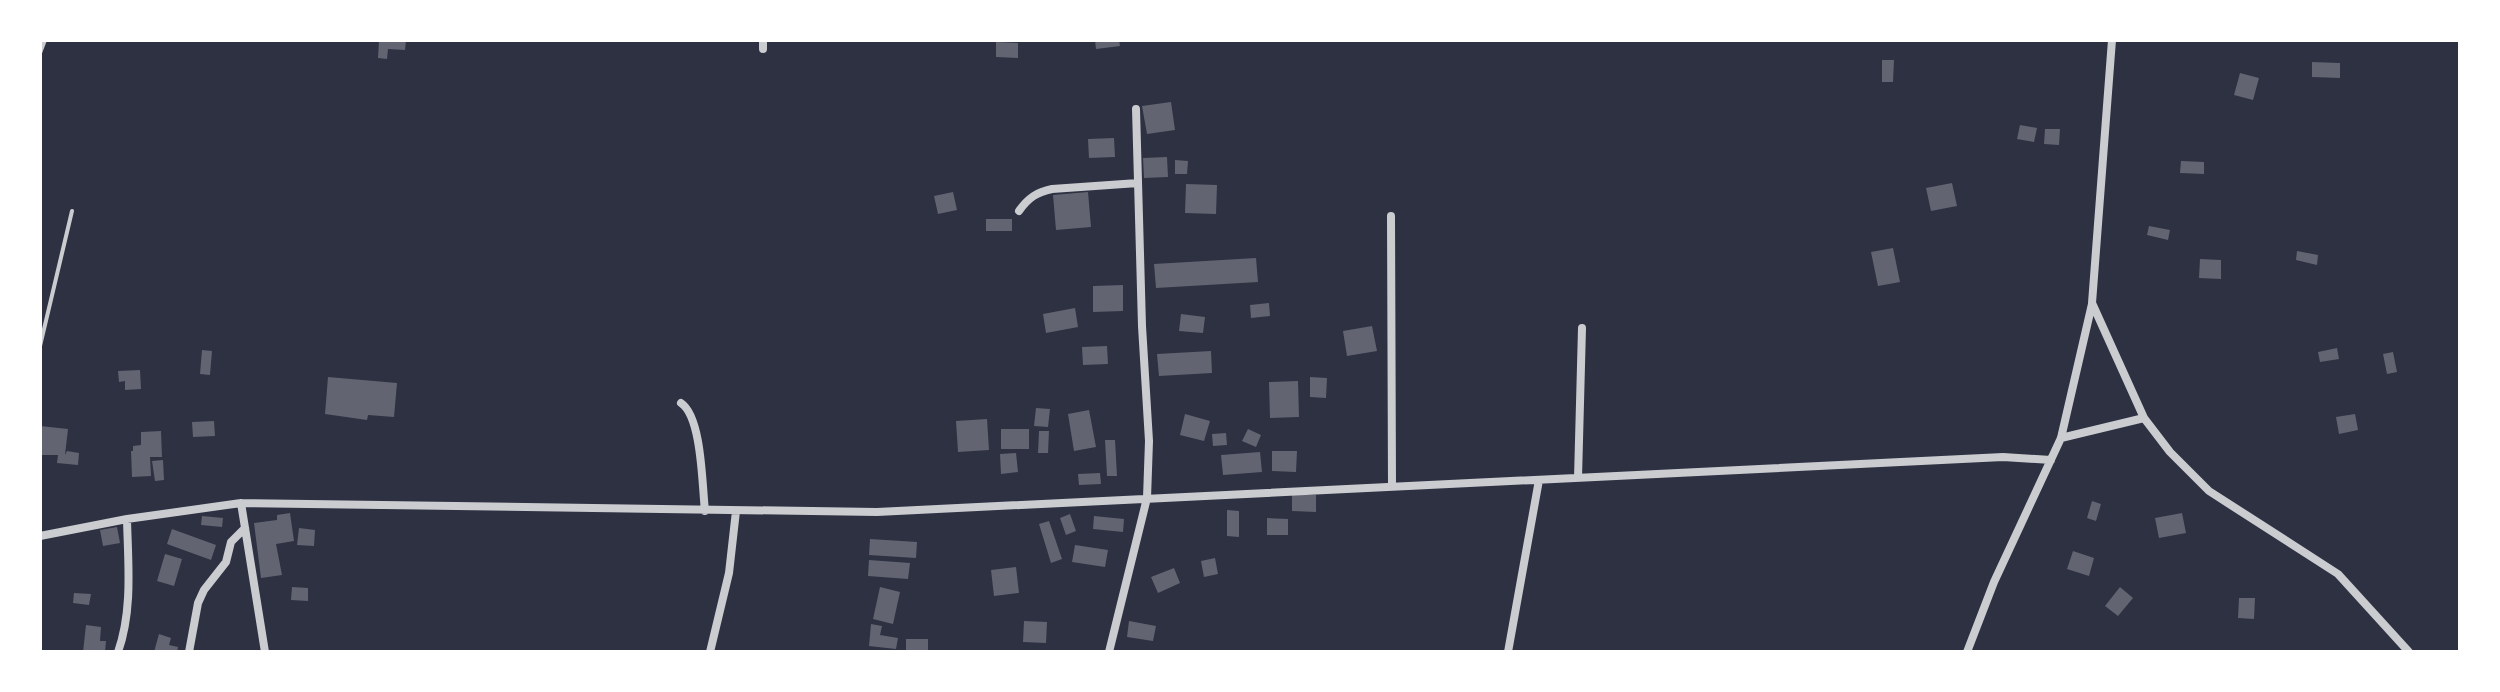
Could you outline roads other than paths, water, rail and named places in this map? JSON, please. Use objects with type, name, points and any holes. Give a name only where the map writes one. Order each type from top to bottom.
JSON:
[{"type":"street","points":[[1967,652],[1994,582],[2061,438],[2092,303],[2112,40]]},
{"type":"street","points":[[1109,652],[1147,498],[1149,441],[1142,326],[1136,109]]},
{"type":"street","points":[[1019,211],[1026,200],[1052,189],[1138,183]]},
{"type":"street","points":[[1391,216],[1392,486]]},
{"type":"street","points":[[2092,303],[2144,418],[2170,452],[2209,491],[2338,574],[2409,652]]},
{"type":"street","points":[[1578,478],[1582,328]]},
{"type":"street","points":[[681,403],[689,409],[694,423],[705,511]]},
{"type":"street","points":[[2061,438],[2144,418]]},
{"type":"street","points":[[40,536],[127,519],[241,503],[877,512],[2003,457],[2051,460]]},
{"type":"street","points":[[1508,652],[1539,480]]},
{"type":"street","points":[[241,503],[265,652]]},
{"type":"street","points":[[710,652],[729,573],[736,511]]},
{"type":"street","points":[[118,652],[128,600],[127,519]]},
{"type":"street","points":[[189,652],[198,603],[226,562],[231,542],[245,528]]},
{"type":"lane","points":[[40,53],[45,40]]},
{"type":"lane","points":[[40,346],[72,211]]}]
